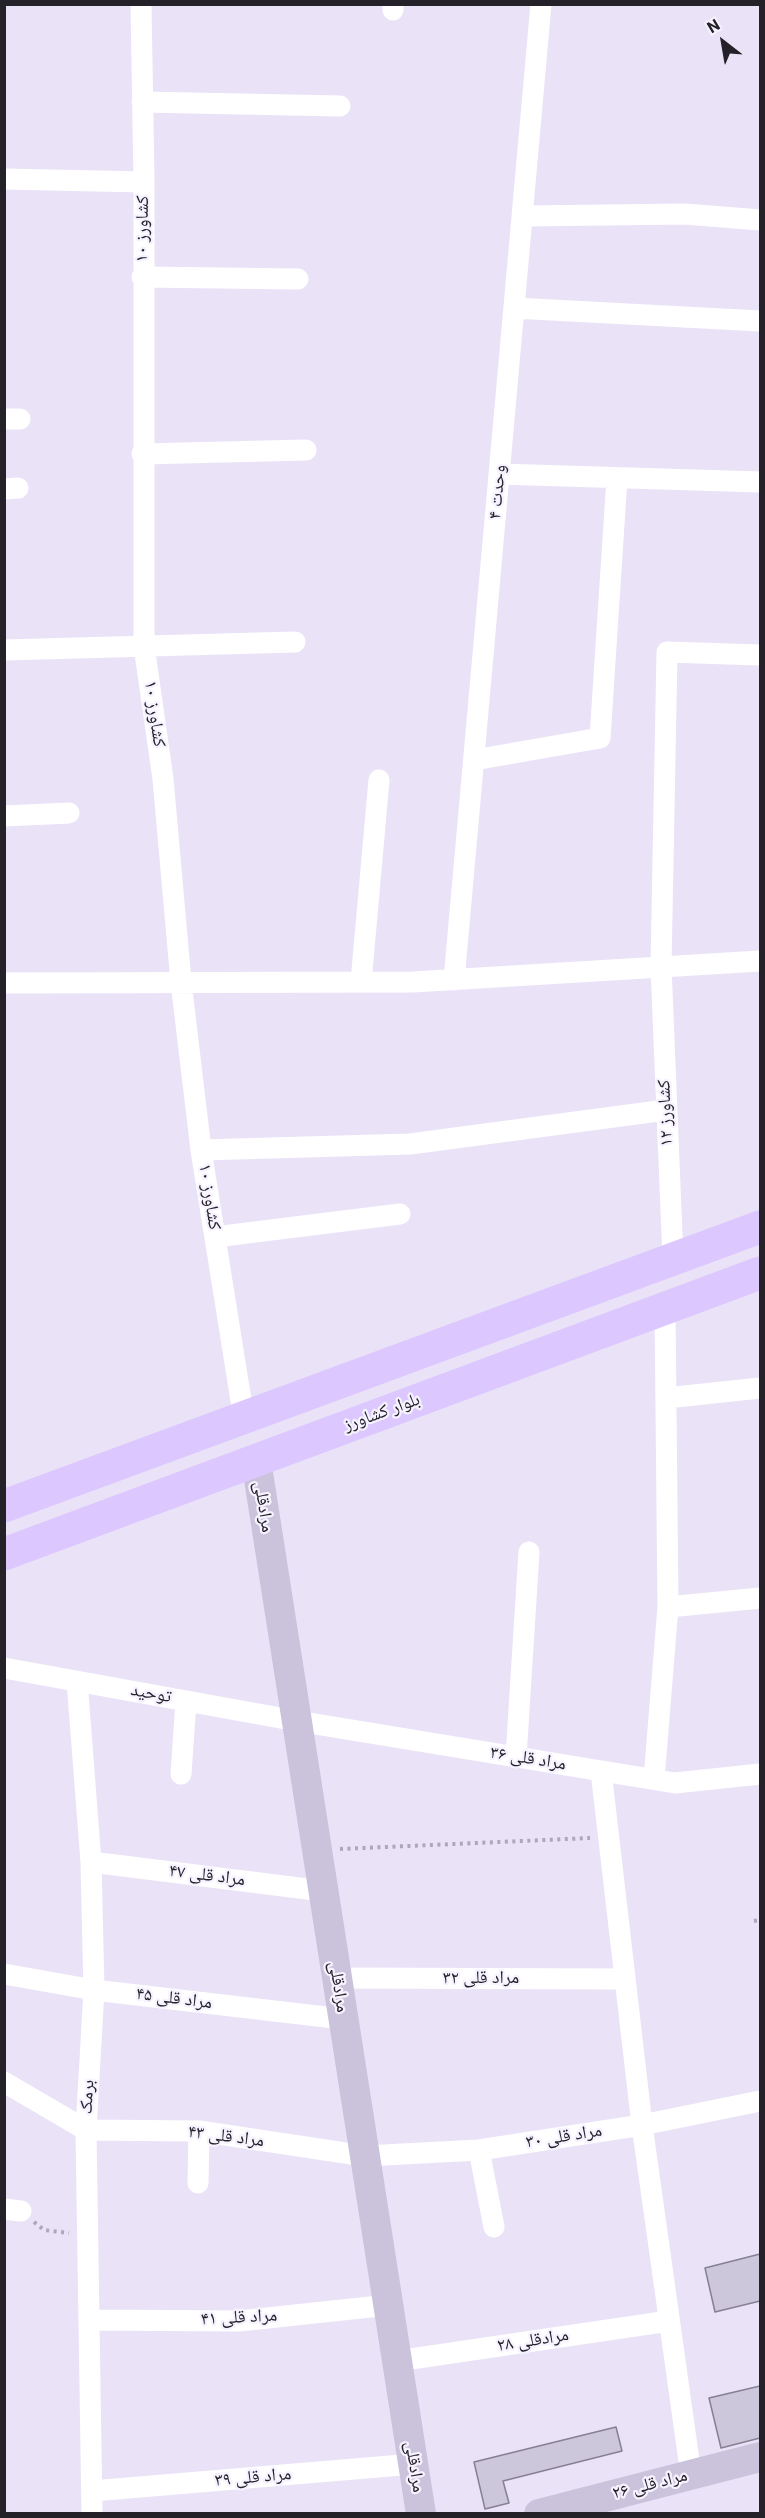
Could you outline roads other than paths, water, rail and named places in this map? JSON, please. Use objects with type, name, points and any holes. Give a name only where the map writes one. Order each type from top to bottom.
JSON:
[{"type":"main road","points":[[4,1506],[760,1227]]},
{"type":"main road","name":"بلوار کشاورز","points":[[4,1554],[760,1273]]},
{"type":"main road","points":[[452,1341],[467,1381]]},
{"type":"street","name":"کشاورز ۱۰","points":[[141,4],[144,182],[142,277],[144,646],[164,779],[181,982],[201,1150],[244,1419]]},
{"type":"street","name":"وحدت ۴","points":[[453,980],[524,216],[541,4]]},
{"type":"street","points":[[142,102],[340,106]]},
{"type":"street","points":[[4,179],[144,182]]},
{"type":"street","points":[[524,216],[685,214],[760,219]]},
{"type":"street","points":[[142,277],[298,279]]},
{"type":"street","points":[[514,308],[760,321]]},
{"type":"street","points":[[142,454],[306,450]]},
{"type":"street","points":[[499,474],[760,482]]},
{"type":"street","points":[[474,760],[600,738],[617,478]]},
{"type":"street","points":[[4,650],[295,642]]},
{"type":"street","name":"کشاورز ۱۲","points":[[673,1259],[661,966],[666,652],[760,655]]},
{"type":"street","points":[[361,982],[379,780]]},
{"type":"street","points":[[4,816],[69,813]]},
{"type":"street","points":[[4,982],[453,980],[661,966],[760,962]]},
{"type":"street","points":[[201,1150],[410,1144],[666,1110]]},
{"type":"street","points":[[215,1237],[400,1214]]},
{"type":"street","points":[[654,1779],[668,1607],[665,1308]]},
{"type":"street","points":[[666,1398],[760,1388]]},
{"type":"street","name":"مرادقلی","points":[[256,1460],[421,2514]]},
{"type":"street","points":[[516,1756],[529,1551]]},
{"type":"street","points":[[668,1607],[760,1598]]},
{"type":"street","name":"توحید","points":[[4,1668],[297,1721]]},
{"type":"street","name":"برمک","points":[[77,1681],[91,1862],[94,1990],[86,2130],[92,2514]]},
{"type":"street","points":[[181,1774],[186,1701]]},
{"type":"street","name":"مراد قلی ۳۶","points":[[297,1721],[675,1783],[760,1774]]},
{"type":"street","points":[[602,1771],[642,2125],[691,2475]]},
{"type":"street","name":"مراد قلی ۴۷","points":[[91,1862],[323,1891]]},
{"type":"street","name":"مراد قلی ۴۵","points":[[4,1974],[94,1990],[344,2019]]},
{"type":"street","name":"مراد قلی ۳۲","points":[[337,1978],[625,1979]]},
{"type":"street","points":[[4,2082],[86,2130]]},
{"type":"street","name":"مراد قلی ۳۰","points":[[365,2156],[479,2150],[642,2125],[760,2101]]},
{"type":"street","name":"مراد قلی ۴۳","points":[[86,2130],[199,2131],[365,2156]]},
{"type":"street","points":[[198,2183],[199,2131]]},
{"type":"street","points":[[479,2150],[494,2227]]},
{"type":"street","name":"مراد قلی ۴۱","points":[[89,2320],[239,2321],[388,2305]]},
{"type":"street","name":"مرادقلی ۲۸","points":[[397,2361],[669,2321]]},
{"type":"street","name":"مراد قلی ۲۶","points":[[539,2514],[760,2457]]},
{"type":"street","name":"مراد قلی ۳۹","points":[[92,2491],[414,2464]]}]
